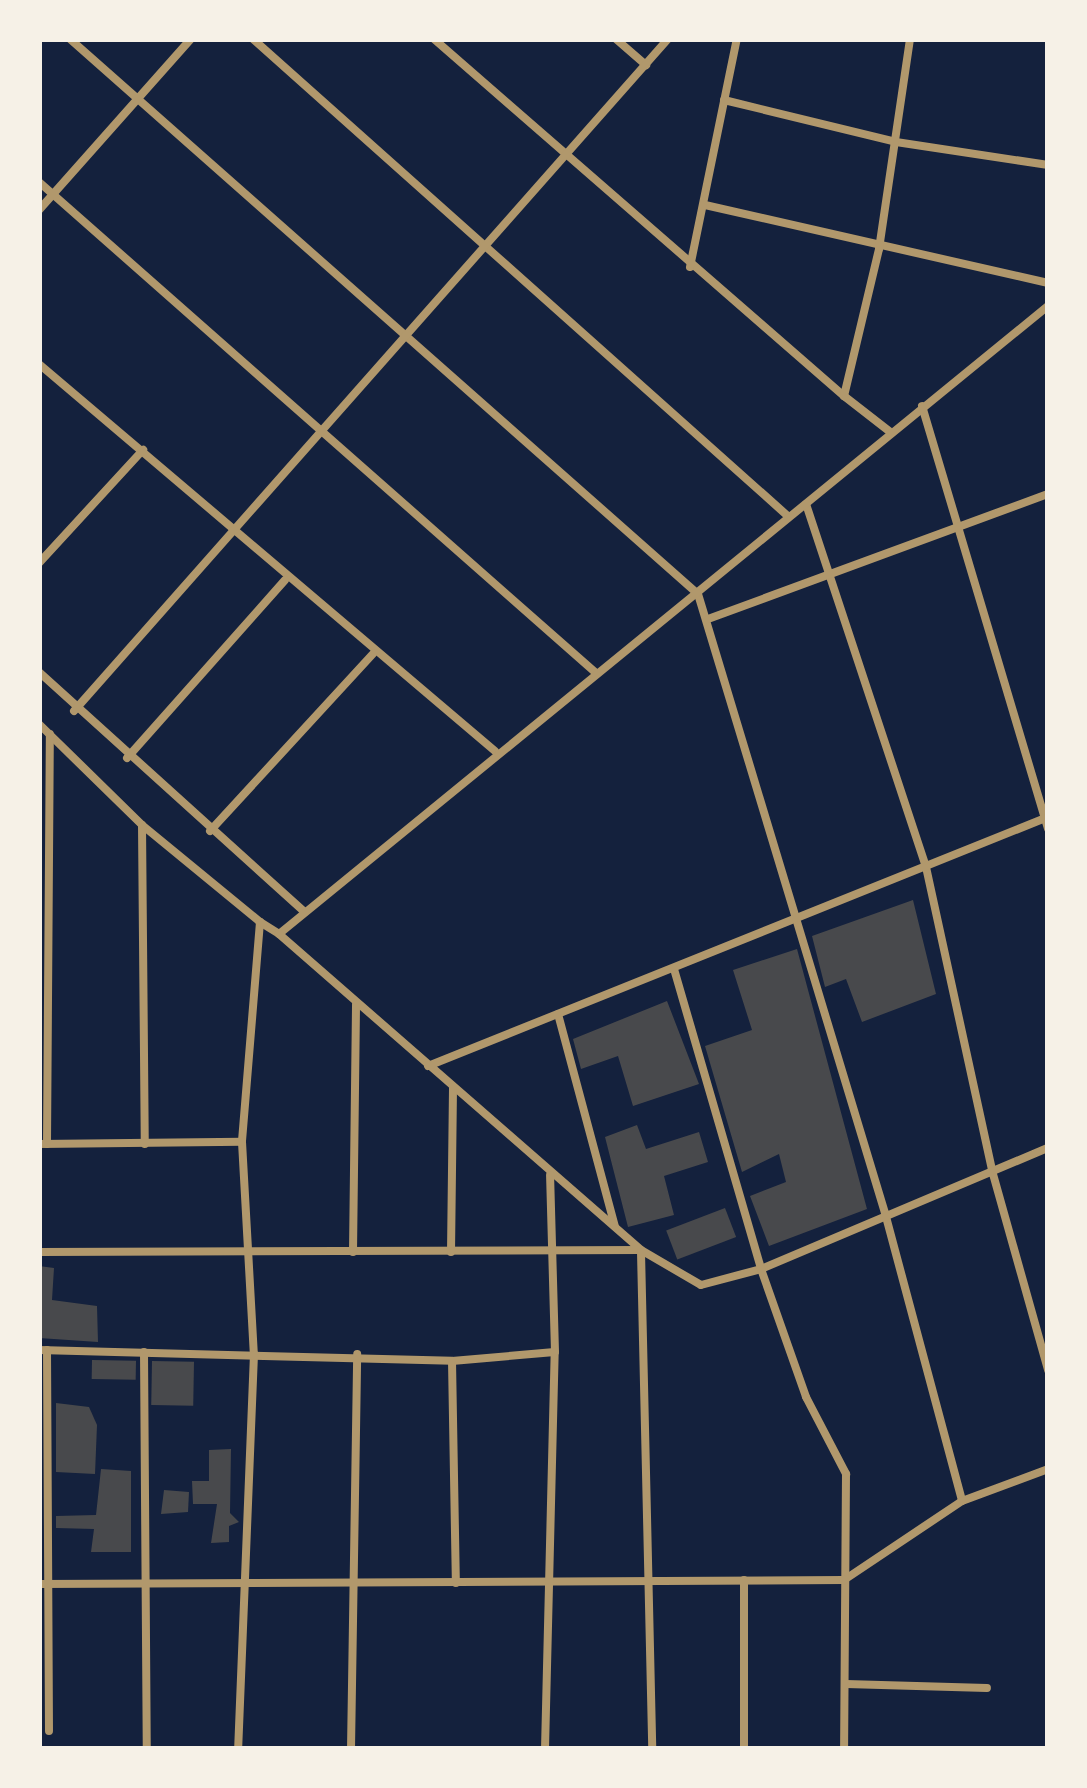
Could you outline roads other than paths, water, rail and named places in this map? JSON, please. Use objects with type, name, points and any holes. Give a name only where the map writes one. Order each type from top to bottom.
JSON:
[{"type":"street","points":[[70,39],[698,594],[885,1213],[962,1501]]},
{"type":"street","points":[[39,210],[191,39]]},
{"type":"street","points":[[253,39],[489,242],[790,517]]},
{"type":"street","points":[[434,39],[690,268],[889,431]]},
{"type":"street","points":[[616,39],[646,65]]},
{"type":"street","points":[[74,710],[668,39]]},
{"type":"street","points":[[690,268],[737,39]]},
{"type":"street","points":[[844,396],[879,249],[910,39]]},
{"type":"street","points":[[724,100],[896,142],[1048,165]]},
{"type":"street","points":[[39,182],[596,673]]},
{"type":"street","points":[[705,205],[879,249],[1048,284]]},
{"type":"street","points":[[279,934],[495,752],[698,594],[889,431],[1048,306]]},
{"type":"street","points":[[39,364],[143,450],[286,580],[495,752]]},
{"type":"street","points":[[39,385],[49,374]]},
{"type":"street","points":[[428,1066],[1047,822],[922,406]]},
{"type":"street","points":[[39,563],[143,450]]},
{"type":"street","points":[[708,619],[834,578],[1048,494]]},
{"type":"street","points":[[806,504],[926,867],[993,1174],[1048,1370]]},
{"type":"street","points":[[127,758],[286,580]]},
{"type":"street","points":[[210,831],[373,654]]},
{"type":"street","points":[[39,672],[127,758],[305,912]]},
{"type":"street","points":[[39,724],[142,825],[279,934],[615,1229],[701,1285],[761,1269],[1048,1148]]},
{"type":"street","points":[[50,734],[43,1144],[242,1142]]},
{"type":"street","points":[[142,825],[146,1144]]},
{"type":"street","points":[[238,1749],[249,1580],[254,1354],[242,1142],[260,922]]},
{"type":"street","points":[[674,969],[761,1269],[806,1397],[846,1474],[844,1749]]},
{"type":"street","points":[[353,1252],[356,1004]]},
{"type":"street","points":[[558,1014],[615,1229]]},
{"type":"street","points":[[451,1252],[453,1087]]},
{"type":"street","points":[[544,1749],[555,1352],[550,1173]]},
{"type":"street","points":[[39,1252],[641,1250]]},
{"type":"street","points":[[641,1250],[654,1577],[652,1749]]},
{"type":"street","points":[[50,1730],[43,1584],[43,1350],[358,1354],[452,1360],[555,1352]]},
{"type":"street","points":[[144,1352],[147,1749]]},
{"type":"street","points":[[351,1749],[358,1354]]},
{"type":"street","points":[[452,1360],[456,1583]]},
{"type":"street","points":[[43,1584],[249,1580],[545,1586],[654,1577],[844,1580],[962,1501],[1048,1469]]},
{"type":"street","points":[[744,1749],[745,1580]]},
{"type":"street","points":[[846,1684],[987,1688]]}]
